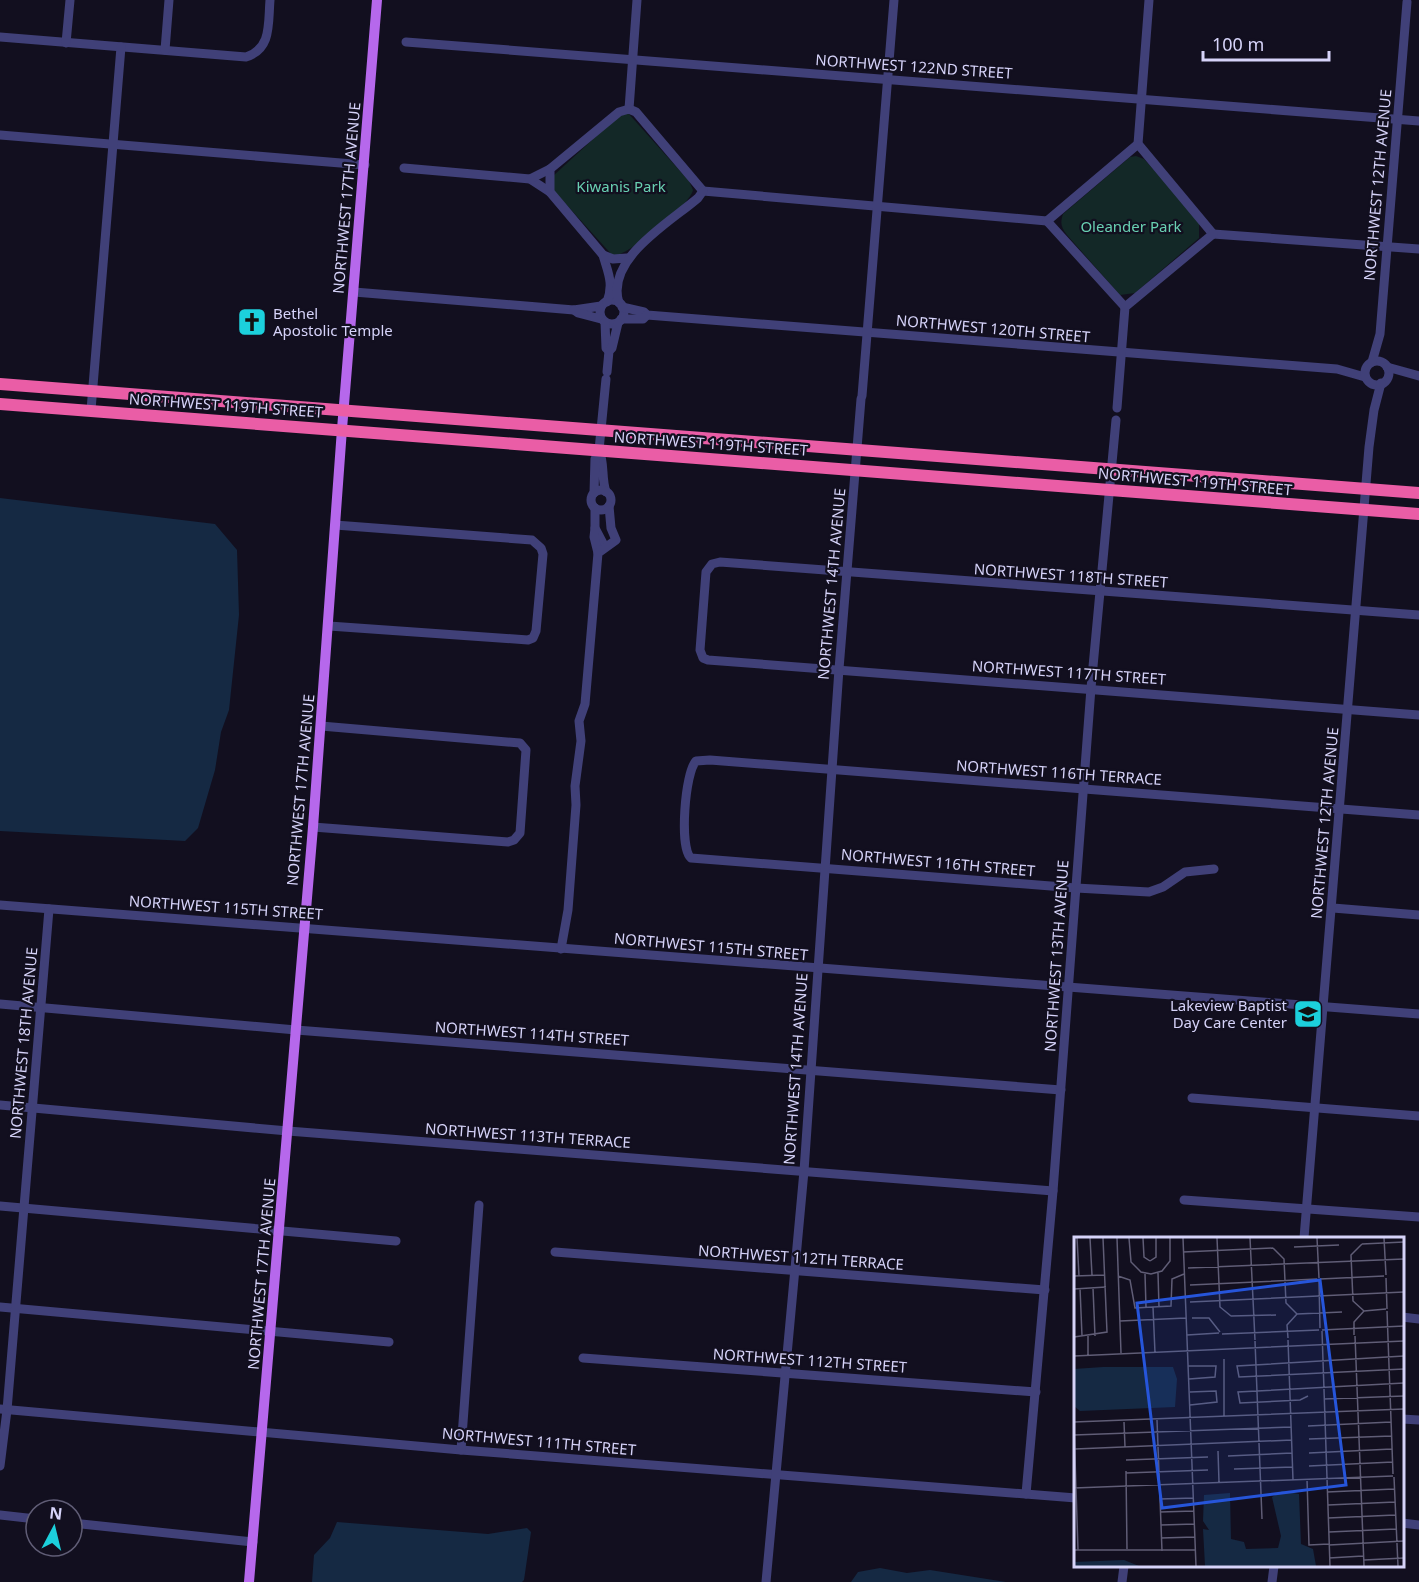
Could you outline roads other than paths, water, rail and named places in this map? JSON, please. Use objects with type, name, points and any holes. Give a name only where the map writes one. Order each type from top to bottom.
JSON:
[{"type":"highway","name":"NORTHWEST 119TH STREET","points":[[0,384],[1419,493]]},
{"type":"highway","name":"NORTHWEST 119TH STREET","points":[[0,404],[1419,514]]},
{"type":"main road","name":"NORTHWEST 17TH AVENUE","points":[[249,1582],[272,1332],[313,827],[343,409],[377,0]]},
{"type":"street","points":[[66,43],[70,0]]},
{"type":"street","points":[[165,50],[169,0]]},
{"type":"street","points":[[0,37],[246,57],[258,53],[266,43],[270,0]]},
{"type":"street","points":[[629,109],[637,0]]},
{"type":"street","name":"NORTHWEST 14TH AVENUE","points":[[766,1582],[804,1171],[839,669],[894,0]]},
{"type":"street","points":[[1047,221],[1138,144],[1149,0]]},
{"type":"street","name":"NORTHWEST 12TH AVENUE","points":[[1304,1237],[1366,489],[1374,410],[1384,381],[1385,365],[1380,334],[1407,1]]},
{"type":"street","name":"NORTHWEST 122ND STREET","points":[[406,42],[1419,121]]},
{"type":"street","points":[[91,411],[121,47]]},
{"type":"street","points":[[530,179],[550,169],[619,112],[629,109],[636,112],[703,190],[1047,221],[1125,308]]},
{"type":"street","points":[[0,135],[364,165]]},
{"type":"street","points":[[1138,144],[1213,234]]},
{"type":"street","points":[[404,168],[530,179],[550,192],[603,255],[610,276],[603,320],[606,348],[609,351]]},
{"type":"street","points":[[550,169],[550,192]]},
{"type":"street","points":[[561,949],[568,910],[574,828],[574,786],[581,741],[579,721],[585,704],[602,550],[594,537],[597,530],[595,507],[592,502],[595,459],[599,450],[609,351],[620,321],[621,305],[617,280],[627,258],[698,198],[703,190]]},
{"type":"street","points":[[1117,408],[1125,308],[1213,234],[1419,249]]},
{"type":"street","points":[[603,255],[613,260],[627,258]]},
{"type":"street","name":"NORTHWEST 120TH STREET","points":[[354,292],[574,310],[604,304],[621,305],[647,315],[1337,369],[1370,364],[1385,365]]},
{"type":"street","name":"NORTHWEST 120TH STREET","points":[[574,310],[578,314],[603,320],[644,319],[647,315]]},
{"type":"street","name":"NORTHWEST 12TH AVENUE","points":[[1374,410],[1368,380],[1370,364],[1380,334]]},
{"type":"street","points":[[1385,365],[1419,376]]},
{"type":"street","name":"NORTHWEST 120TH STREET","points":[[1337,369],[1368,380],[1384,381]]},
{"type":"street","points":[[1384,381],[1419,376]]},
{"type":"street","name":"NORTHWEST 13TH AVENUE","points":[[1026,1494],[1070,988],[1091,688],[1116,420]]},
{"type":"street","points":[[599,450],[603,459],[602,482],[610,496],[611,528],[616,540],[602,550]]},
{"type":"street","points":[[594,493],[606,492]]},
{"type":"street","points":[[595,507],[604,510],[609,506]]},
{"type":"street","points":[[328,626],[522,640],[533,638],[536,631],[543,554],[542,548],[532,540],[335,525]]},
{"type":"street","points":[[597,530],[611,528]]},
{"type":"street","name":"NORTHWEST 118TH STREET","points":[[716,661],[703,658],[700,650],[706,572],[712,564],[720,562],[1419,615]]},
{"type":"street","name":"NORTHWEST 117TH STREET","points":[[716,661],[1419,715]]},
{"type":"street","points":[[313,827],[508,842],[514,840],[520,832],[526,750],[515,742],[321,726]]},
{"type":"street","name":"NORTHWEST 116TH TERRACE","points":[[691,858],[683,844],[689,772],[696,761],[710,760],[1419,815]]},
{"type":"street","name":"NORTHWEST 116TH STREET","points":[[691,858],[1149,892],[1163,887],[1185,872],[1214,869]]},
{"type":"street","name":"NORTHWEST 115TH STREET","points":[[0,905],[1419,1014]]},
{"type":"street","points":[[1332,908],[1419,915]]},
{"type":"street","name":"NORTHWEST 18TH AVENUE","points":[[0,1466],[16,1308],[49,909]]},
{"type":"street","name":"NORTHWEST 114TH STREET","points":[[0,1004],[296,1030],[1061,1090]]},
{"type":"street","points":[[1192,1098],[1419,1116]]},
{"type":"street","name":"NORTHWEST 113TH TERRACE","points":[[0,1105],[288,1131],[1053,1191]]},
{"type":"street","points":[[1184,1200],[1419,1217]]},
{"type":"street","points":[[461,1450],[479,1204]]},
{"type":"street","points":[[0,1206],[280,1233],[396,1241]]},
{"type":"street","name":"NORTHWEST 112TH TERRACE","points":[[555,1252],[1045,1290]]},
{"type":"street","points":[[0,1307],[389,1342]]},
{"type":"street","points":[[1404,1317],[1419,1319]]},
{"type":"street","name":"NORTHWEST 112TH STREET","points":[[583,1358],[1036,1392]]},
{"type":"street","name":"NORTHWEST 111TH STREET","points":[[4,1410],[461,1450],[1074,1497]]},
{"type":"street","points":[[1404,1419],[1419,1420]]},
{"type":"street","points":[[0,1515],[24,1518]]},
{"type":"street","points":[[84,1523],[253,1542]]},
{"type":"street","points":[[1404,1523],[1419,1525]]},
{"type":"street","points":[[1122,1582],[1124,1567]]},
{"type":"street","points":[[1272,1582],[1274,1567]]},
{"type":"water","points":[[0,498],[215,524],[237,550],[239,615],[229,710],[221,732],[215,770],[198,828],[185,841],[0,831]]},
{"type":"water","points":[[337,1522],[488,1534],[527,1528],[531,1532],[524,1580],[522,1582],[312,1582],[314,1555],[330,1538]]},
{"type":"water","points":[[880,1568],[907,1573],[930,1570],[1006,1582],[851,1582],[858,1572]]},
{"type":"place","name":"Bethel Apostolic Temple","points":[[252,322]]},
{"type":"place","name":"Lakeview Baptist Day Care Center","points":[[1308,1014]]},
{"type":"park label","name":"Kiwanis Park","points":[[621,186]]},
{"type":"park label","name":"Oleander Park","points":[[1131,226]]}]
